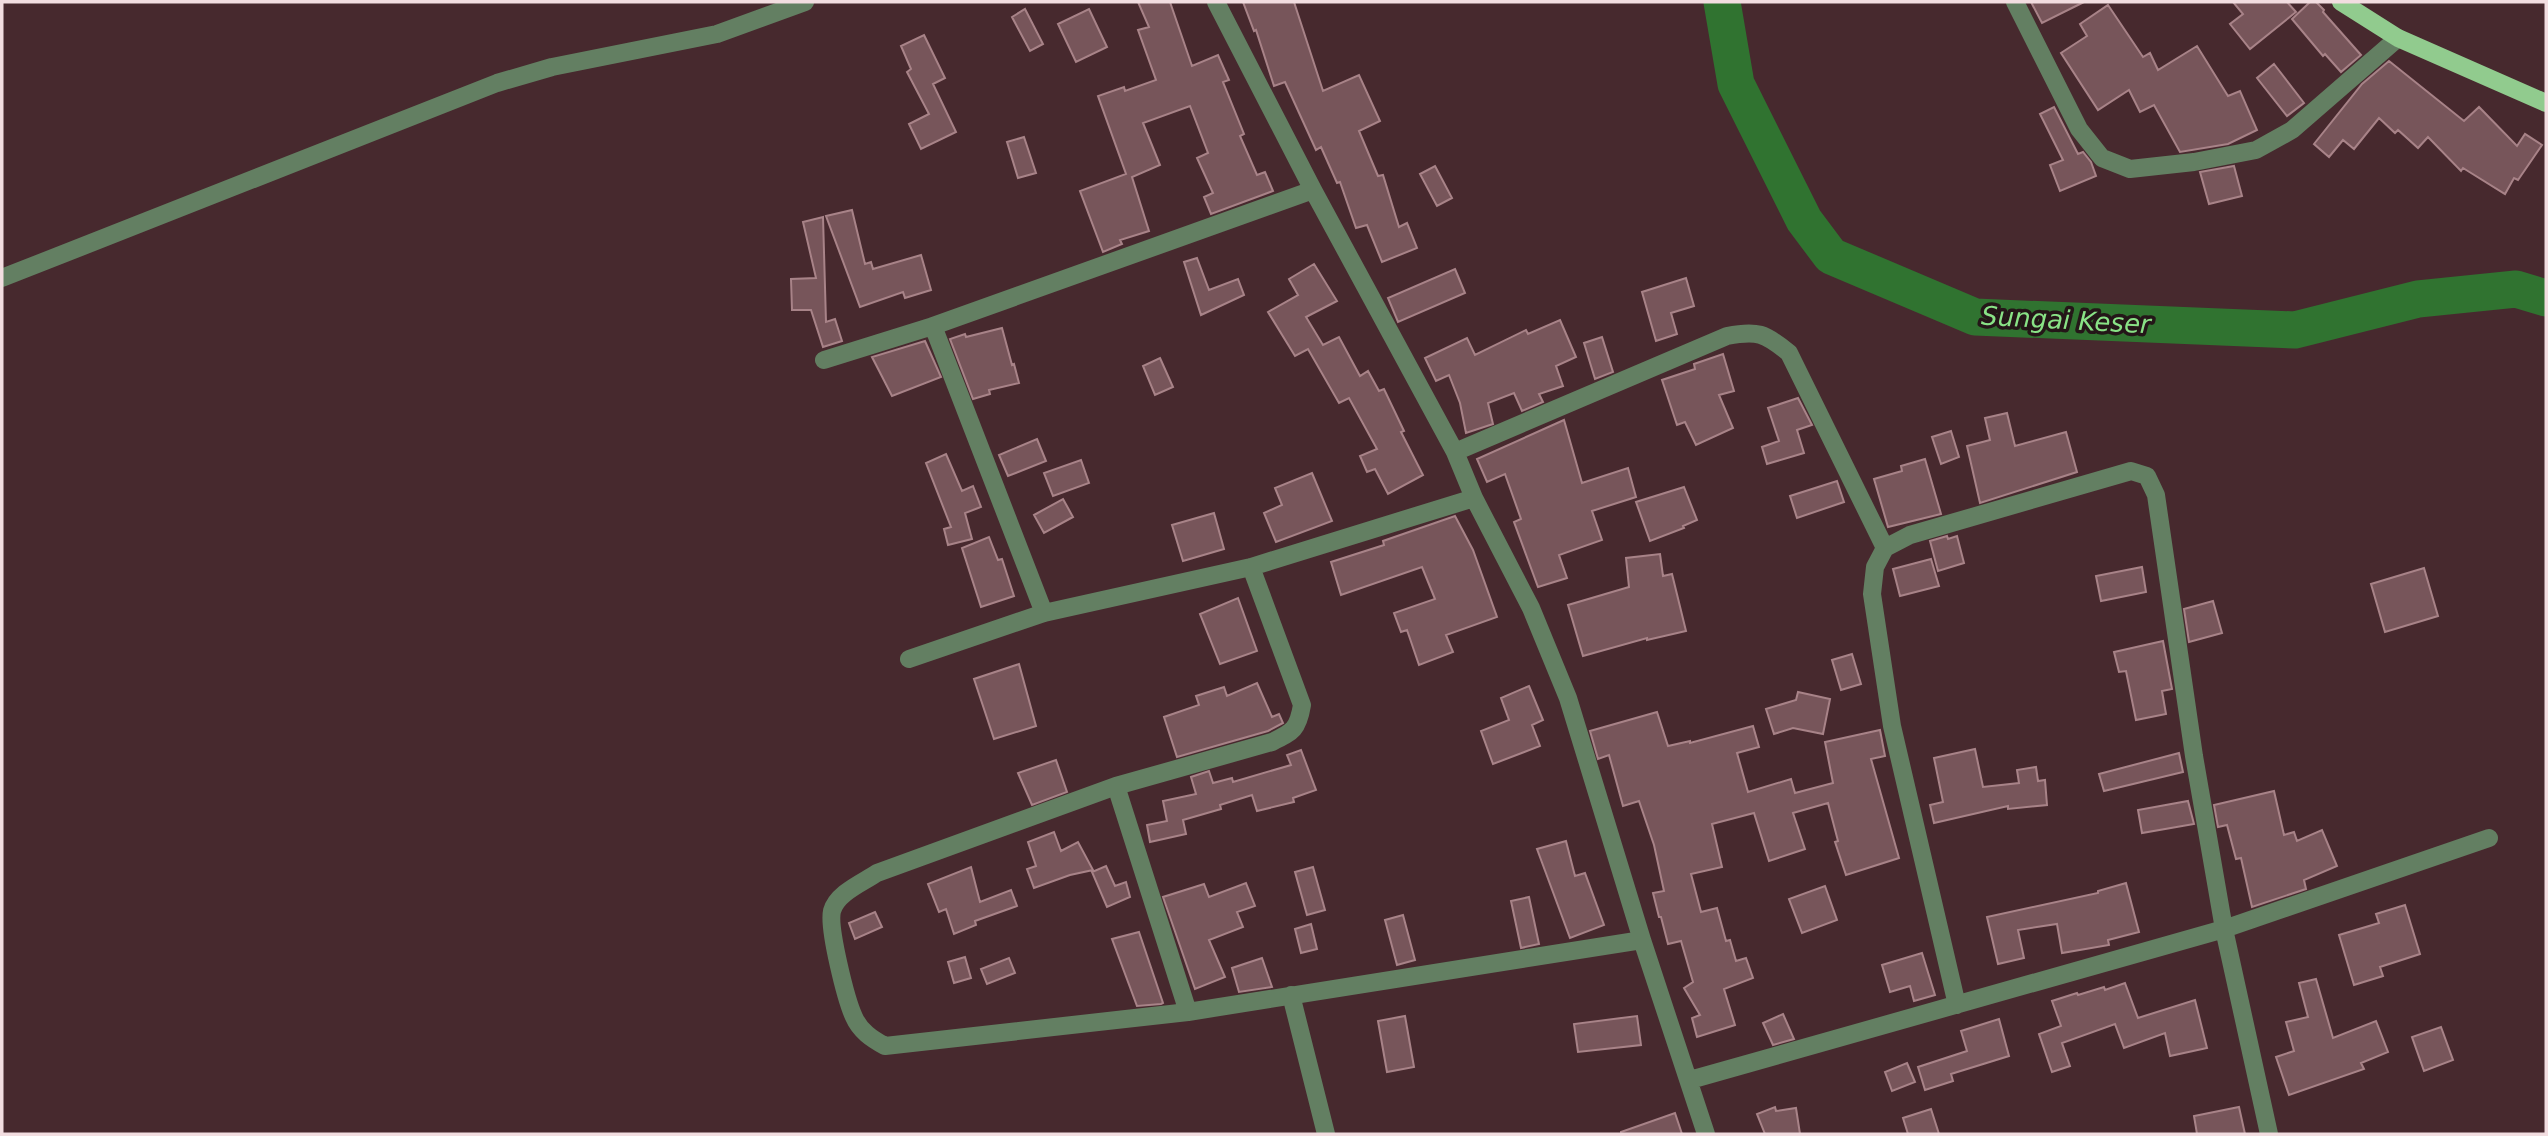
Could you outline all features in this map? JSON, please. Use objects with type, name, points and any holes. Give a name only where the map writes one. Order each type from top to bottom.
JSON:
[{"type":"main road","points":[[2341,2],[2398,38],[2546,103]]},
{"type":"street","points":[[2,278],[497,83],[552,67],[717,34],[805,2]]},
{"type":"street","points":[[1216,2],[1313,190],[1455,452],[1475,498],[1531,608],[1568,698],[1642,940],[1706,1134]]},
{"type":"street","points":[[2015,2],[2079,129],[2102,158],[2130,169],[2194,162],[2256,150],[2292,130],[2398,38]]},
{"type":"street","points":[[824,360],[933,326],[1313,190]]},
{"type":"street","points":[[933,326],[1044,612]]},
{"type":"street","points":[[1455,452],[1727,336],[1752,331],[1771,338],[1789,353],[1885,548]]},
{"type":"street","points":[[1957,1005],[1892,726],[1872,594],[1875,567],[1885,548],[1910,535],[2131,471],[2147,476],[2156,495],[2194,755],[2224,929],[2269,1134]]},
{"type":"street","points":[[909,659],[1044,612],[1251,567],[1475,498]]},
{"type":"street","points":[[1251,567],[1302,705],[1299,723],[1289,734],[1272,743],[1116,786],[877,873],[842,896],[832,910],[830,930],[854,1018],[867,1036],[885,1046],[1188,1012],[1642,940]]},
{"type":"street","points":[[1116,786],[1188,1012]]},
{"type":"street","points":[[1690,1080],[2224,929],[2489,838]]},
{"type":"street","points":[[1291,995],[1326,1134]]},
{"type":"building","points":[[1138,2],[1170,2],[1192,66],[1218,55],[1229,80],[1223,82],[1244,134],[1240,136],[1257,175],[1265,172],[1273,191],[1211,214],[1204,197],[1213,193],[1197,158],[1208,153],[1190,106],[1143,123],[1160,165],[1132,177],[1149,231],[1120,240],[1122,244],[1103,252],[1080,191],[1126,174],[1098,96],[1124,87],[1125,91],[1156,80],[1138,30],[1149,27]]},
{"type":"building","points":[[1243,2],[1294,2],[1323,91],[1359,75],[1380,121],[1359,131],[1378,176],[1383,175],[1399,227],[1407,223],[1417,248],[1382,262],[1367,225],[1356,228],[1340,182],[1337,183],[1321,147],[1316,150],[1285,82],[1274,86],[1256,30],[1254,31]]},
{"type":"building","points":[[2031,2],[2084,2],[2042,23]]},
{"type":"building","points":[[2233,2],[2287,2],[2296,12],[2250,49],[2230,24],[2243,14]]},
{"type":"building","points":[[2310,2],[2316,2],[2324,10],[2361,55],[2341,72],[2325,54],[2323,56],[2292,19]]},
{"type":"building","points":[[2108,5],[2143,57],[2150,53],[2158,70],[2197,46],[2228,96],[2240,91],[2257,130],[2228,144],[2180,152],[2154,105],[2140,112],[2129,90],[2098,110],[2061,53],[2087,36],[2080,24]]},
{"type":"building","points":[[1025,9],[1043,44],[1030,51],[1012,17]]},
{"type":"building","points":[[1089,9],[1107,47],[1076,62],[1058,24]]},
{"type":"building","points":[[924,35],[945,78],[933,84],[956,132],[921,149],[909,124],[929,114],[907,72],[911,69],[901,46]]},
{"type":"building","points":[[2389,61],[2464,121],[2479,107],[2517,146],[2525,134],[2542,145],[2518,180],[2514,178],[2505,194],[2463,168],[2461,171],[2428,137],[2418,148],[2398,130],[2395,133],[2379,118],[2354,149],[2343,140],[2329,157],[2314,144],[2362,84]]},
{"type":"building","points":[[2274,64],[2304,103],[2287,116],[2257,78]]},
{"type":"building","points":[[2054,107],[2078,154],[2083,152],[2091,162],[2096,176],[2060,191],[2050,165],[2063,160],[2040,114]]},
{"type":"building","points":[[1024,137],[1036,173],[1018,178],[1007,142]]},
{"type":"building","points":[[1435,166],[1452,198],[1437,206],[1420,174]]},
{"type":"building","points":[[2234,166],[2242,196],[2209,204],[2200,172]]},
{"type":"building","points":[[852,210],[865,264],[871,262],[873,269],[921,255],[931,290],[905,298],[903,292],[860,307],[826,216]]},
{"type":"building","points":[[823,217],[826,322],[835,319],[842,341],[823,347],[811,310],[792,310],[791,279],[816,278],[803,222]]},
{"type":"building","points":[[1197,258],[1209,290],[1238,279],[1244,295],[1201,315],[1184,262]]},
{"type":"building","points":[[1314,264],[1337,301],[1306,317],[1323,345],[1339,337],[1360,376],[1368,371],[1379,391],[1384,389],[1404,431],[1401,432],[1423,475],[1388,494],[1375,469],[1367,472],[1360,456],[1377,449],[1349,398],[1339,403],[1308,349],[1295,356],[1268,312],[1298,295],[1289,279]]},
{"type":"building","points":[[1455,269],[1465,293],[1398,322],[1388,298]]},
{"type":"building","points":[[1686,278],[1694,306],[1671,313],[1677,334],[1656,341],[1642,292]]},
{"type":"building","points":[[1560,320],[1576,357],[1556,366],[1563,386],[1539,394],[1543,402],[1522,411],[1514,393],[1488,403],[1493,424],[1466,433],[1460,403],[1449,375],[1436,381],[1425,358],[1467,338],[1475,355],[1526,330],[1528,334]]},
{"type":"building","points":[[1002,328],[1019,383],[989,390],[990,394],[973,399],[950,339]]},
{"type":"building","points":[[1602,337],[1613,372],[1595,379],[1584,343]]},
{"type":"building","points":[[925,341],[941,377],[892,396],[872,357]]},
{"type":"building","points":[[1723,354],[1734,391],[1719,395],[1733,428],[1696,445],[1685,422],[1677,425],[1662,380],[1695,369],[1694,364]]},
{"type":"building","points":[[1160,358],[1173,387],[1155,395],[1143,366]]},
{"type":"building","points":[[1798,398],[1812,425],[1797,430],[1804,453],[1767,464],[1762,447],[1779,441],[1768,408]]},
{"type":"building","points":[[2007,413],[2015,446],[2066,432],[2077,472],[1980,503],[1967,446],[1990,440],[1985,418]]},
{"type":"building","points":[[1564,420],[1582,483],[1628,468],[1636,497],[1592,511],[1602,540],[1559,555],[1567,578],[1538,587],[1514,522],[1521,519],[1505,474],[1487,482],[1477,459]]},
{"type":"building","points":[[1951,431],[1959,457],[1941,464],[1932,437]]},
{"type":"building","points":[[1037,439],[1046,461],[1008,476],[999,455]]},
{"type":"building","points":[[946,454],[962,491],[973,486],[981,507],[965,513],[972,539],[948,545],[944,529],[951,527],[926,463]]},
{"type":"building","points":[[1925,459],[1941,514],[1888,527],[1874,479],[1902,471],[1901,466]]},
{"type":"building","points":[[1081,460],[1089,483],[1053,496],[1044,473]]},
{"type":"building","points":[[1312,473],[1332,521],[1276,542],[1264,513],[1282,505],[1275,488]]},
{"type":"building","points":[[1837,481],[1844,502],[1797,518],[1790,496]]},
{"type":"building","points":[[1684,487],[1697,520],[1650,541],[1636,502]]},
{"type":"building","points":[[1063,499],[1073,517],[1044,533],[1034,515]]},
{"type":"building","points":[[1214,513],[1224,549],[1183,561],[1172,525]]},
{"type":"building","points":[[1455,516],[1473,550],[1497,617],[1446,635],[1453,652],[1419,665],[1407,630],[1401,632],[1394,613],[1435,599],[1422,567],[1341,595],[1331,562],[1384,545],[1383,541]]},
{"type":"building","points":[[1947,536],[1948,539],[1957,536],[1964,563],[1938,571],[1930,541]]},
{"type":"building","points":[[989,537],[998,560],[1002,559],[1014,596],[981,607],[962,548]]},
{"type":"building","points":[[1660,554],[1663,576],[1672,574],[1686,631],[1647,638],[1583,656],[1568,605],[1629,587],[1626,558]]},
{"type":"building","points":[[1931,559],[1939,586],[1900,596],[1893,569]]},
{"type":"building","points":[[2142,567],[2146,592],[2101,601],[2096,576]]},
{"type":"building","points":[[2424,568],[2438,616],[2385,632],[2371,584]]},
{"type":"building","points":[[1238,598],[1257,651],[1220,664],[1200,614]]},
{"type":"building","points":[[2213,601],[2222,633],[2189,642],[2184,609]]},
{"type":"building","points":[[2163,641],[2172,689],[2162,691],[2166,714],[2136,720],[2126,671],[2119,672],[2114,652]]},
{"type":"building","points":[[1852,654],[1861,684],[1841,690],[1832,660]]},
{"type":"building","points":[[1019,664],[1036,726],[994,739],[974,679]]},
{"type":"building","points":[[1257,683],[1272,717],[1279,714],[1283,723],[1268,731],[1177,757],[1164,717],[1199,705],[1196,696],[1224,687],[1227,696]]},
{"type":"building","points":[[1529,686],[1543,720],[1532,725],[1540,746],[1493,764],[1481,731],[1509,720],[1501,698]]},
{"type":"building","points":[[1798,692],[1830,699],[1823,734],[1793,728],[1774,734],[1766,709],[1796,700]]},
{"type":"building","points":[[1657,712],[1668,746],[1690,743],[1753,726],[1759,747],[1737,753],[1748,792],[1791,779],[1795,793],[1833,783],[1825,742],[1880,730],[1885,756],[1871,759],[1899,858],[1846,875],[1835,842],[1838,841],[1828,803],[1793,813],[1805,849],[1769,861],[1754,813],[1712,824],[1722,867],[1691,874],[1701,912],[1717,908],[1726,941],[1730,940],[1736,961],[1746,958],[1753,978],[1724,989],[1735,1025],[1697,1037],[1692,1018],[1700,1015],[1684,988],[1693,982],[1681,941],[1668,944],[1659,917],[1653,893],[1664,891],[1654,845],[1639,801],[1623,806],[1609,755],[1598,759],[1590,731]]},
{"type":"building","points":[[1975,749],[1983,787],[2019,783],[2017,770],[2036,767],[2038,781],[2045,780],[2047,805],[2008,809],[2008,806],[1934,823],[1930,805],[1943,802],[1934,758]]},
{"type":"building","points":[[1301,750],[1316,790],[1293,798],[1294,802],[1257,811],[1252,795],[1220,805],[1221,809],[1183,820],[1186,834],[1150,842],[1147,825],[1167,821],[1163,801],[1196,794],[1191,777],[1209,771],[1213,783],[1232,778],[1233,782],[1291,765],[1287,755]]},
{"type":"building","points":[[2179,753],[2183,772],[2104,791],[2099,774]]},
{"type":"building","points":[[1056,760],[1067,792],[1032,805],[1018,773]]},
{"type":"building","points":[[2274,791],[2284,835],[2294,832],[2297,841],[2322,830],[2337,866],[2304,880],[2306,889],[2252,907],[2241,858],[2236,859],[2227,825],[2218,827],[2214,805]]},
{"type":"building","points":[[2188,801],[2194,824],[2142,833],[2138,810]]},
{"type":"building","points":[[1054,832],[1061,851],[1078,842],[1093,870],[1034,888],[1027,869],[1036,866],[1028,842]]},
{"type":"building","points":[[1566,841],[1575,876],[1585,873],[1604,925],[1570,938],[1537,849]]},
{"type":"building","points":[[1106,866],[1115,886],[1126,882],[1130,897],[1107,907],[1092,872]]},
{"type":"building","points":[[971,867],[980,902],[1011,890],[1017,906],[975,921],[976,925],[954,934],[946,909],[939,912],[928,884]]},
{"type":"building","points":[[1313,867],[1325,910],[1307,915],[1295,872]]},
{"type":"building","points":[[1246,883],[1255,906],[1237,912],[1243,927],[1209,940],[1225,977],[1195,989],[1163,897],[1204,884],[1209,897]]},
{"type":"building","points":[[2126,883],[2139,932],[2108,940],[2109,945],[2062,953],[2057,924],[2018,930],[2024,958],[1998,964],[1987,917],[2098,893]]},
{"type":"building","points":[[1825,886],[1837,920],[1802,933],[1789,899]]},
{"type":"building","points":[[1529,897],[1539,944],[1521,948],[1511,901]]},
{"type":"building","points":[[2405,905],[2420,954],[2380,967],[2383,976],[2354,985],[2339,935],[2379,923],[2376,914]]},
{"type":"building","points":[[875,912],[882,927],[855,939],[849,923]]},
{"type":"building","points":[[1403,915],[1415,960],[1397,965],[1385,920]]},
{"type":"building","points":[[1311,924],[1317,949],[1301,953],[1295,929]]},
{"type":"building","points":[[1139,932],[1163,1003],[1161,1004],[1137,1006],[1112,939]]},
{"type":"building","points":[[1922,953],[1935,995],[1914,1001],[1910,986],[1890,992],[1882,965]]},
{"type":"building","points":[[965,957],[971,978],[954,983],[948,962]]},
{"type":"building","points":[[1009,958],[1015,973],[987,984],[981,969]]},
{"type":"building","points":[[1262,958],[1272,987],[1239,992],[1232,968]]},
{"type":"building","points":[[2316,979],[2333,1038],[2376,1021],[2388,1052],[2361,1063],[2364,1069],[2289,1095],[2276,1057],[2294,1051],[2286,1022],[2308,1017],[2299,983]]},
{"type":"building","points":[[2125,983],[2138,1018],[2195,1000],[2207,1048],[2170,1056],[2165,1033],[2124,1048],[2115,1024],[2062,1043],[2070,1066],[2052,1072],[2039,1034],[2061,1026],[2052,1001]]},
{"type":"building","points":[[1783,1014],[1794,1039],[1773,1045],[1763,1023]]},
{"type":"building","points":[[1405,1016],[1414,1067],[1387,1072],[1378,1021]]},
{"type":"building","points":[[1637,1016],[1641,1045],[1578,1052],[1574,1024]]},
{"type":"building","points":[[1999,1019],[2009,1056],[1951,1074],[1953,1081],[1925,1090],[1918,1067],[1967,1051],[1961,1031]]},
{"type":"building","points":[[2441,1027],[2453,1060],[2424,1071],[2412,1037]]},
{"type":"building","points":[[1907,1063],[1915,1082],[1892,1091],[1885,1072]]},
{"type":"building","points":[[1775,1107],[1776,1111],[1796,1108],[1800,1134],[1765,1134],[1757,1114]]},
{"type":"building","points":[[2239,1107],[2245,1134],[2197,1134],[2194,1116]]},
{"type":"building","points":[[1931,1109],[1939,1134],[1908,1134],[1903,1118]]},
{"type":"building","points":[[1675,1113],[1682,1134],[1621,1134],[1621,1132]]},
{"type":"waterway","name":"Sungai Keser","points":[[1722,2],[1736,84],[1804,220],[1831,256],[1975,317],[2295,330],[2418,299],[2516,289],[2546,298]]}]
